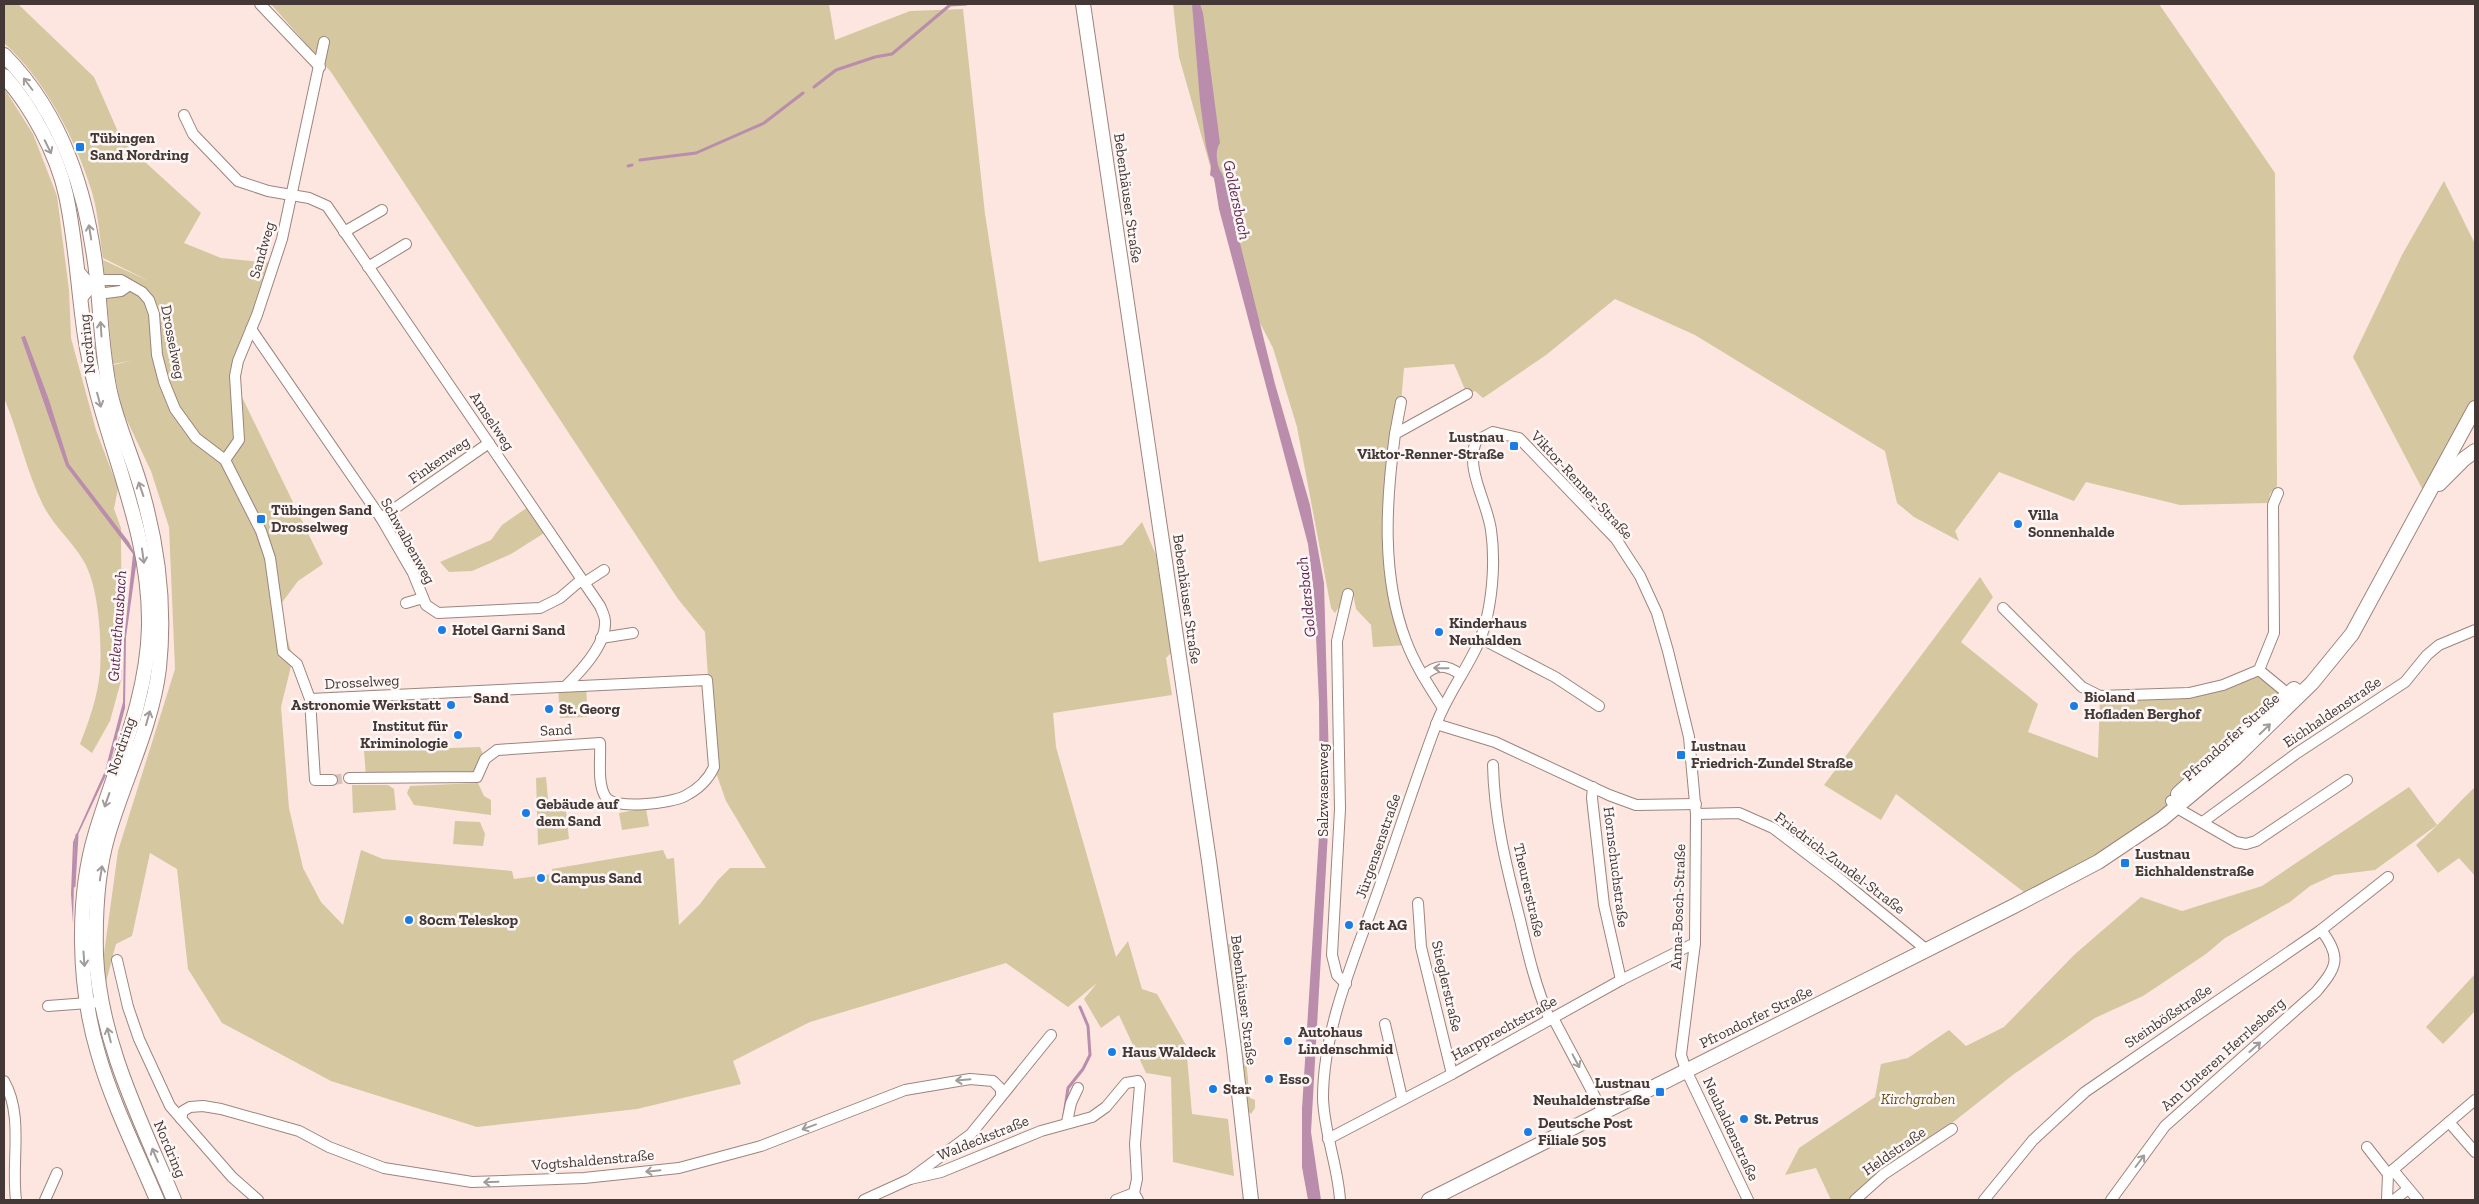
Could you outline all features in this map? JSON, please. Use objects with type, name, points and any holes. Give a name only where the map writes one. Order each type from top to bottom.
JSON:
[{"type":"street","points":[[260,4],[320,67]]},
{"type":"street","name":"Bebenhäuser Straße","points":[[1083,4],[1220,944],[1251,1200]]},
{"type":"street","name":"Sandweg","points":[[225,460],[239,440],[235,376],[242,348],[251,329],[282,239],[324,42]]},
{"type":"street","name":"Nordring","points":[[4,56],[41,101],[65,145],[82,190],[87,214],[103,363],[112,404],[143,493],[154,542],[161,592],[162,633],[153,702],[106,839],[96,928],[94,1003],[124,1081],[174,1200]]},
{"type":"street","name":"Nordring","points":[[4,76],[29,110],[50,150],[66,194],[90,365],[102,414],[130,498],[142,546],[149,593],[149,631],[141,698],[95,834],[86,879],[82,926],[94,1003],[98,1053],[157,1200]]},
{"type":"street","name":"Amselweg","points":[[184,115],[193,134],[238,181],[268,191],[309,198],[327,206],[600,606],[606,626],[601,638],[587,664],[566,686]]},
{"type":"street","points":[[344,232],[382,210]]},
{"type":"street","points":[[368,267],[406,244]]},
{"type":"street","points":[[76,267],[95,287]]},
{"type":"street","name":"Drosselweg","points":[[95,287],[115,279],[142,292],[149,300],[154,314],[157,356],[164,382],[175,409],[196,438],[225,460],[254,515],[270,558],[283,652],[297,664],[310,699],[707,680],[714,767]]},
{"type":"street","name":"Nordring","points":[[80,301],[95,287]]},
{"type":"street","name":"Schwalbenweg","points":[[251,329],[381,518],[413,573],[426,605],[438,613],[540,608],[560,598],[604,570]]},
{"type":"street","points":[[1395,434],[1467,394]]},
{"type":"street","points":[[1401,402],[1395,434],[1390,499],[1389,564],[1392,588],[1406,640],[1422,676],[1443,708]]},
{"type":"street","name":"Pfrondorfer Straße","points":[[1428,1200],[1928,951],[2098,862],[2235,758],[2352,634],[2474,415]]},
{"type":"street","name":"Viktor-Renner-Straße","points":[[1480,638],[1488,609],[1493,553],[1486,503],[1472,460],[1476,441],[1493,432],[1519,438],[1616,539],[1640,576],[1657,613],[1674,673],[1689,737],[1696,809]]},
{"type":"street","name":"Finkenweg","points":[[381,518],[489,443]]},
{"type":"street","points":[[2427,498],[2464,459],[2475,451]]},
{"type":"street","points":[[2003,608],[2082,687],[2100,696],[2189,693],[2223,685],[2259,670],[2274,633],[2273,505],[2278,493]]},
{"type":"street","name":"Salzwasenweg","points":[[1346,984],[1337,975],[1332,955],[1340,809],[1337,641],[1348,594]]},
{"type":"street","points":[[406,603],[423,598]]},
{"type":"street","name":"Eichhaldenstraße","points":[[2204,821],[2297,753],[2405,682],[2427,655],[2439,645],[2475,630]]},
{"type":"street","points":[[601,638],[633,633]]},
{"type":"street","points":[[1480,638],[1556,676],[1599,706]]},
{"type":"street","name":"Jürgensenstraße","points":[[1346,1200],[1339,1184],[1328,1139],[1324,1100],[1325,1071],[1331,1036],[1346,984],[1436,724],[1480,638]]},
{"type":"street","points":[[1422,676],[1432,668],[1444,666],[1461,675]]},
{"type":"street","points":[[2259,670],[2292,697]]},
{"type":"street","points":[[310,699],[315,780],[332,780]]},
{"type":"street","points":[[1436,724],[1495,742],[1595,788]]},
{"type":"street","name":"Sand","points":[[349,778],[477,777],[485,759],[497,750],[600,743],[602,788],[605,796],[611,803],[622,804],[683,797],[697,789],[710,776],[714,767]]},
{"type":"street","name":"Theurerstraße","points":[[1494,765],[1494,802],[1507,870],[1535,977],[1552,1019],[1603,1112]]},
{"type":"street","points":[[2174,804],[2238,843],[2251,844],[2347,780]]},
{"type":"street","name":"Friedrich-Zundel-Straße","points":[[1595,788],[1636,805],[1739,814],[1773,828],[1840,879],[1928,951]]},
{"type":"street","name":"Hornschuchstraße","points":[[1595,788],[1592,798],[1604,905],[1621,980]]},
{"type":"street","name":"Anna-Bosch-Straße","points":[[1686,1070],[1681,1050],[1695,943],[1696,809]]},
{"type":"street","name":"Steinbößstraße","points":[[1984,1200],[2033,1140],[2085,1092],[2321,930],[2388,877]]},
{"type":"street","name":"Stieglerstraße","points":[[1418,903],[1421,948],[1452,1074]]},
{"type":"street","name":"Am Unteren Herrlesberg","points":[[2111,1200],[2165,1126],[2316,992],[2332,972],[2335,965],[2332,946],[2321,930]]},
{"type":"street","name":"Harpprechtstraße","points":[[1328,1139],[1402,1098],[1452,1074],[1621,980],[1695,943]]},
{"type":"street","points":[[117,960],[128,1007],[139,1039],[170,1106],[232,1177],[258,1200]]},
{"type":"street","points":[[48,1006],[94,1003]]},
{"type":"street","points":[[1385,1024],[1402,1098]]},
{"type":"street","points":[[864,1200],[910,1179],[971,1134],[1051,1035]]},
{"type":"street","name":"Neuhaldenstraße","points":[[1686,1070],[1748,1200]]},
{"type":"street","points":[[4,1081],[9,1090],[15,1113],[13,1176],[16,1200]]},
{"type":"street","name":"Vogtshaldenstraße","points":[[181,1118],[182,1111],[190,1107],[203,1106],[221,1109],[299,1131],[329,1146],[384,1168],[472,1182],[584,1178],[679,1168],[761,1146],[905,1090],[945,1082],[993,1081],[1001,1089],[1001,1096]]},
{"type":"street","name":"Waldeckstraße","points":[[910,1179],[941,1172],[1067,1122],[1092,1117],[1106,1108],[1126,1083],[1138,1081],[1140,1085],[1134,1144],[1137,1179],[1136,1196]]},
{"type":"street","points":[[1067,1122],[1071,1103],[1078,1088]]},
{"type":"street","points":[[2387,1200],[2390,1172],[2475,1100]]},
{"type":"street","points":[[2449,1122],[2475,1152]]},
{"type":"street","name":"Heldstraße","points":[[1855,1200],[1884,1174],[1952,1129]]},
{"type":"street","points":[[2366,1147],[2418,1200]]},
{"type":"street","points":[[45,1200],[57,1173]]},
{"type":"street","name":"Jürgensenstraße","points":[[1339,1184],[1340,1200]]},
{"type":"street","points":[[2394,1200],[2408,1189]]},
{"type":"street","points":[[1116,1200],[1136,1196]]},
{"type":"green space","points":[[4,4],[18,4],[94,77],[122,141],[201,213],[184,243],[221,258],[271,263],[235,357],[241,395],[323,564],[298,581],[278,608],[293,658],[281,707],[289,808],[303,868],[321,902],[343,925],[361,850],[383,859],[512,871],[514,879],[553,874],[552,869],[663,850],[667,859],[674,858],[679,925],[700,904],[718,880],[730,868],[766,868],[726,801],[714,767],[705,632],[678,599],[331,72],[271,4],[829,4],[835,40],[910,11],[963,9],[985,214],[1039,562],[1122,545],[1142,522],[1156,555],[1171,653],[1166,658],[1172,695],[1053,713],[1056,747],[1116,957],[1128,941],[1142,989],[1157,994],[1186,1045],[1192,1114],[1228,1119],[1234,1176],[1173,1162],[1171,1077],[1146,1073],[1119,1015],[1101,1028],[1084,999],[1097,983],[1068,1007],[1006,963],[810,1022],[733,1061],[741,1084],[637,1109],[477,1127],[331,1081],[222,1023],[188,969],[177,869],[150,853],[132,936],[116,944],[105,986],[103,961],[118,851],[175,669],[169,527],[151,471],[122,410],[113,365],[130,361],[113,364],[103,260],[149,281],[103,258],[95,203],[83,167],[66,128],[45,91],[19,57],[4,43]]},
{"type":"green space","points":[[1173,4],[2159,4],[2275,173],[2277,486],[2270,494],[2268,503],[2180,505],[2086,482],[2074,501],[1999,472],[1955,531],[1959,541],[1914,517],[1897,503],[1885,451],[1695,335],[1615,299],[1546,355],[1483,398],[1475,391],[1467,394],[1454,364],[1404,368],[1388,556],[1408,645],[1373,647],[1371,625],[1356,609],[1353,594],[1344,594],[1343,601],[1335,613],[1331,608],[1297,427],[1273,348],[1249,302],[1179,57]]},
{"type":"green space","points":[[4,88],[33,134],[57,196],[69,290],[71,338],[96,430],[118,488],[114,509],[121,528],[122,677],[110,721],[92,753],[80,744],[95,699],[100,671],[100,630],[93,584],[83,560],[43,505],[4,398]]},
{"type":"green space","points":[[2444,181],[2475,244],[2475,408],[2427,498],[2353,357],[2402,255]]},
{"type":"green space","points":[[531,505],[549,530],[511,554],[472,571],[449,572],[440,562],[491,540],[502,525]]},
{"type":"green space","points":[[1980,577],[1993,597],[1961,642],[2038,704],[2028,732],[2098,758],[2100,696],[2189,693],[2259,670],[2295,700],[2177,808],[2033,899],[1896,794],[1881,820],[1824,785]]},
{"type":"green space","points":[[586,686],[588,717],[560,718],[558,687]]},
{"type":"green space","points":[[480,747],[485,759],[477,777],[366,777],[364,751]]},
{"type":"green space","points":[[546,777],[549,810],[566,811],[569,839],[538,845],[536,778]]},
{"type":"green space","points":[[478,783],[484,796],[491,800],[491,815],[414,805],[407,793],[410,786]]},
{"type":"green space","points":[[352,785],[388,785],[394,789],[396,810],[353,813]]},
{"type":"green space","name":"Kirchgraben","points":[[2409,787],[2437,825],[2375,870],[2334,875],[2310,886],[2290,902],[2225,938],[2206,954],[2143,996],[2095,1018],[2014,1074],[1855,1200],[1831,1200],[1816,1168],[1785,1175],[1799,1148],[1875,1097],[1881,1064],[1908,1058],[1949,1030],[1966,1046],[2004,1027],[2074,955],[2141,897],[2182,911],[2262,886]]},
{"type":"green space","points":[[2475,787],[2475,876],[2459,858],[2438,873],[2416,845]]},
{"type":"green space","points":[[646,808],[649,826],[622,830],[619,813]]},
{"type":"green space","points":[[455,821],[480,822],[485,834],[483,846],[453,844]]},
{"type":"green space","points":[[1228,944],[1238,946],[1245,1025],[1238,1010]]},
{"type":"green space","points":[[2475,974],[2475,1011],[2443,1044],[2426,1027]]},
{"type":"green space","points":[[1245,1037],[1248,1054],[1246,1060],[1250,1098],[1255,1100],[1255,1108],[1251,1114],[1248,1111],[1241,1039]]},
{"type":"shaded area","points":[[1192,4],[1200,4],[1203,13],[1220,143],[1217,150],[1218,164],[1223,175],[1275,384],[1310,505],[1324,583],[1330,797],[1311,1132],[1321,1200],[1308,1200],[1302,1167],[1302,1109],[1320,820],[1319,702],[1314,593],[1308,544],[1219,209],[1214,178],[1210,175],[1211,166],[1206,146],[1200,101]]},
{"type":"shaded area","points":[[25,336],[49,400],[69,464],[129,542],[136,556],[126,637],[125,708],[108,771],[75,841],[73,924],[71,894],[73,842],[105,771],[123,702],[124,640],[133,554],[66,466],[21,337]]},
{"type":"waterway","points":[[814,87],[836,70],[875,57],[892,54],[950,5],[966,4]]},
{"type":"waterway","points":[[640,160],[696,153],[764,123],[803,93]]},
{"type":"waterway","points":[[628,166],[632,165]]},
{"type":"waterway","name":"Gutleuthausbach","points":[[74,886],[77,835]]},
{"type":"waterway","points":[[1064,1115],[1068,1088],[1083,1069],[1090,1055],[1088,1026],[1080,1007]]},
{"type":"tunnel","points":[[332,780],[349,778]]},
{"type":"place","name":"Tübingen Sand Nordring","points":[[80,147]]},
{"type":"place","name":"Lustnau Viktor-Renner-Straße","points":[[1514,446]]},
{"type":"place","name":"Tübingen Sand Drosselweg","points":[[261,519]]},
{"type":"place","name":"Villa Sonnenhalde","points":[[2018,524]]},
{"type":"place","name":"Hotel Garni Sand","points":[[442,630]]},
{"type":"place","name":"Kinderhaus Neuhalden","points":[[1439,632]]},
{"type":"place","name":"Astronomie Werkstatt","points":[[451,705]]},
{"type":"place","name":"Bioland Hofladen Berghof","points":[[2074,706]]},
{"type":"place","name":"St. Georg","points":[[549,709]]},
{"type":"place","name":"Institut für Kriminologie","points":[[458,735]]},
{"type":"place","name":"Lustnau Friedrich-Zundel Straße","points":[[1681,755]]},
{"type":"place","name":"Gebäude auf dem Sand","points":[[526,813]]},
{"type":"place","name":"Lustnau Eichhaldenstraße","points":[[2125,863]]},
{"type":"place","name":"Campus Sand","points":[[541,878]]},
{"type":"place","name":"80cm Teleskop","points":[[409,920]]},
{"type":"place","name":"fact AG","points":[[1349,925]]},
{"type":"place","name":"Autohaus Lindenschmid","points":[[1288,1041]]},
{"type":"place","name":"Haus Waldeck","points":[[1112,1052]]},
{"type":"place","name":"Esso","points":[[1269,1079]]},
{"type":"place","name":"Star","points":[[1213,1089]]},
{"type":"place","name":"Lustnau Neuhaldenstraße","points":[[1660,1092]]},
{"type":"place","name":"St. Petrus","points":[[1744,1119]]},
{"type":"place","name":"Deutsche Post Filiale 505","points":[[1528,1132]]},
{"type":"district","name":"Sand","points":[[491,697]]},
{"type":"water label","name":"Goldersbach","points":[[1237,200]]},
{"type":"water label","name":"Goldersbach","points":[[1306,597]]}]
